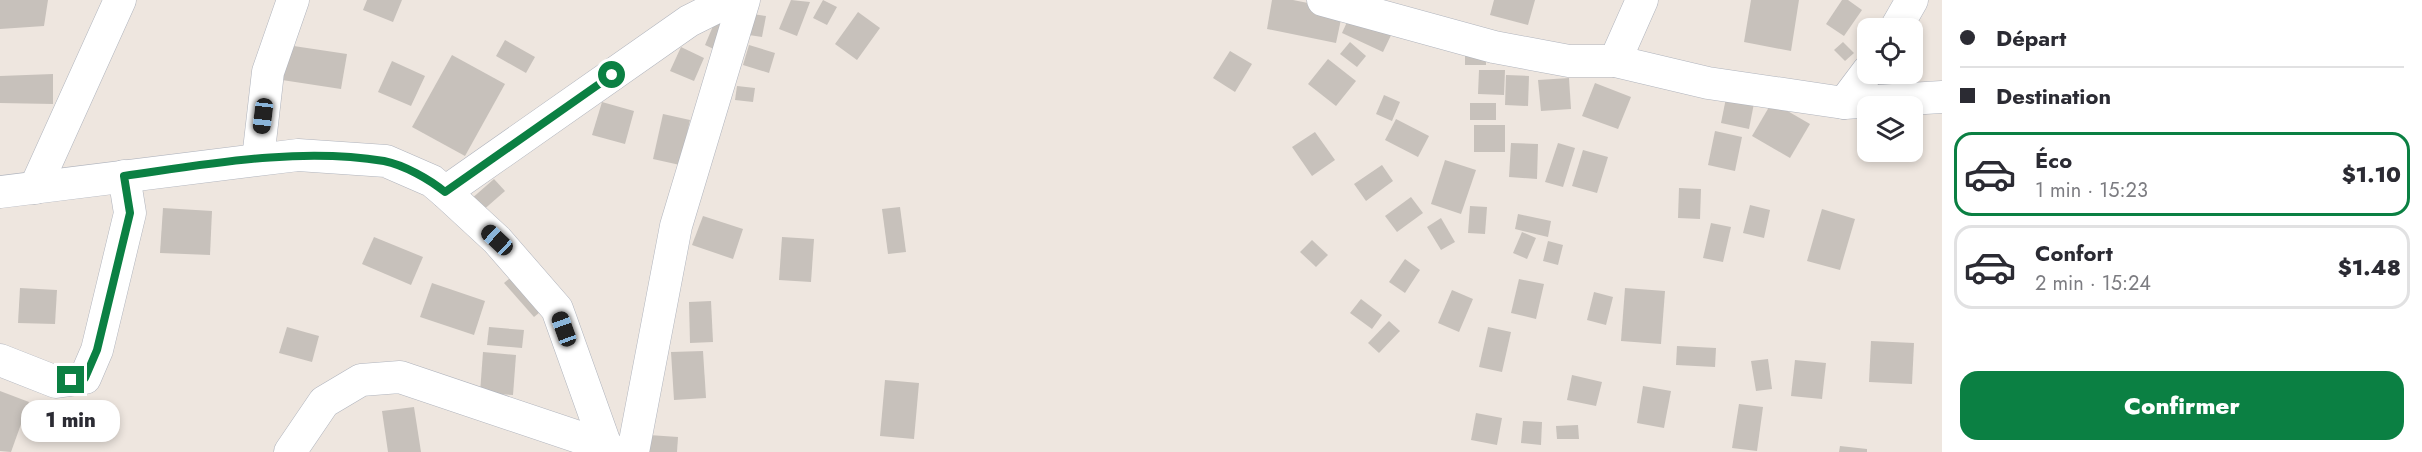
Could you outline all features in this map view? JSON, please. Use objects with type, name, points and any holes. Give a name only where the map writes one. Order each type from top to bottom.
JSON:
[{"type":"street","points":[[35,188],[120,0]]},
{"type":"street","points":[[258,159],[268,72],[293,0]]},
{"type":"street","points":[[445,192],[690,21],[731,0]]},
{"type":"street","points":[[616,450],[676,226],[744,0]]},
{"type":"street","points":[[1323,0],[1361,4],[1494,46],[1569,60],[1615,60],[1708,83],[1844,103],[1942,97]]},
{"type":"street","points":[[1615,60],[1642,0]]},
{"type":"street","points":[[1902,18],[1912,0]]},
{"type":"street","points":[[1844,103],[1858,84]]},
{"type":"street","points":[[0,192],[298,155],[386,161],[432,181],[445,192],[497,240],[557,309],[616,450]]},
{"type":"street","points":[[0,360],[56,382],[85,378],[97,350],[130,213],[124,176]]},
{"type":"street","points":[[290,452],[324,402],[361,380],[400,377],[616,450]]},
{"type":"building","points":[[0,0],[48,0],[44,26],[0,29]]},
{"type":"building","points":[[367,0],[402,0],[393,22],[363,10]]},
{"type":"building","points":[[791,0],[810,2],[797,36],[779,29]]},
{"type":"building","points":[[823,0],[837,7],[827,25],[813,18]]},
{"type":"building","points":[[1272,0],[1293,0],[1343,10],[1336,43],[1267,29]]},
{"type":"building","points":[[1494,0],[1535,0],[1528,25],[1490,15]]},
{"type":"building","points":[[1751,0],[1799,0],[1791,51],[1744,42]]},
{"type":"building","points":[[1842,0],[1848,0],[1862,10],[1844,36],[1826,24]]},
{"type":"building","points":[[1353,9],[1394,29],[1383,52],[1342,33]]},
{"type":"building","points":[[858,12],[880,28],[857,60],[835,44]]},
{"type":"building","points":[[753,14],[766,16],[762,37],[749,35]]},
{"type":"building","points":[[716,19],[730,24],[718,51],[705,45]]},
{"type":"building","points":[[505,40],[535,57],[526,73],[496,56]]},
{"type":"building","points":[[1350,42],[1366,56],[1357,67],[1340,54]]},
{"type":"building","points":[[1843,42],[1854,53],[1845,61],[1834,50]]},
{"type":"building","points":[[287,45],[347,54],[341,89],[282,80]]},
{"type":"building","points":[[749,45],[775,53],[769,73],[743,65]]},
{"type":"building","points":[[681,47],[704,58],[694,81],[670,71]]},
{"type":"building","points":[[1465,47],[1486,47],[1486,65],[1465,65]]},
{"type":"building","points":[[1230,51],[1252,64],[1235,92],[1213,78]]},
{"type":"building","points":[[452,55],[505,84],[465,156],[412,127]]},
{"type":"building","points":[[1328,59],[1356,81],[1336,106],[1308,84]]},
{"type":"building","points":[[392,61],[425,76],[411,106],[378,92]]},
{"type":"building","points":[[1479,70],[1505,70],[1504,95],[1478,94]]},
{"type":"building","points":[[53,74],[53,104],[0,103],[0,76]]},
{"type":"building","points":[[1506,75],[1529,76],[1528,106],[1505,105]]},
{"type":"building","points":[[1569,78],[1571,109],[1541,111],[1538,80]]},
{"type":"building","points":[[1595,83],[1631,97],[1618,129],[1582,116]]},
{"type":"building","points":[[737,86],[755,88],[753,102],[735,100]]},
{"type":"building","points":[[1727,93],[1755,98],[1749,129],[1721,123]]},
{"type":"building","points":[[1384,95],[1400,102],[1392,121],[1376,114]]},
{"type":"building","points":[[602,102],[634,111],[625,144],[592,135]]},
{"type":"building","points":[[1772,102],[1810,124],[1790,158],[1752,136]]},
{"type":"building","points":[[1470,103],[1496,103],[1496,120],[1470,120]]},
{"type":"building","points":[[663,114],[690,120],[680,165],[653,159]]},
{"type":"building","points":[[1396,119],[1429,136],[1418,157],[1385,140]]},
{"type":"building","points":[[1474,125],[1505,125],[1505,152],[1474,152]]},
{"type":"building","points":[[1715,131],[1742,137],[1735,171],[1708,165]]},
{"type":"building","points":[[1315,132],[1335,160],[1312,176],[1292,147]]},
{"type":"building","points":[[1511,143],[1538,144],[1537,179],[1509,177]]},
{"type":"building","points":[[1558,143],[1575,148],[1563,187],[1545,182]]},
{"type":"building","points":[[1583,150],[1608,157],[1597,193],[1572,186]]},
{"type":"building","points":[[1445,160],[1476,170],[1461,214],[1431,204]]},
{"type":"building","points":[[1382,165],[1393,181],[1366,201],[1354,184]]},
{"type":"building","points":[[494,179],[505,191],[481,212],[470,200]]},
{"type":"building","points":[[1679,188],[1701,189],[1700,219],[1678,218]]},
{"type":"building","points":[[1411,197],[1423,213],[1397,232],[1385,216]]},
{"type":"building","points":[[1750,205],[1770,210],[1764,238],[1743,233]]},
{"type":"building","points":[[1470,206],[1487,207],[1485,234],[1468,233]]},
{"type":"building","points":[[900,207],[906,252],[888,254],[882,209]]},
{"type":"building","points":[[163,208],[212,211],[210,255],[160,253]]},
{"type":"building","points":[[1822,209],[1855,219],[1840,270],[1807,261]]},
{"type":"building","points":[[1518,214],[1551,221],[1548,237],[1515,229]]},
{"type":"building","points":[[703,216],[743,229],[733,259],[692,245]]},
{"type":"building","points":[[1441,218],[1455,242],[1441,250],[1427,227]]},
{"type":"building","points":[[1711,223],[1731,227],[1723,262],[1703,258]]},
{"type":"building","points":[[1522,232],[1536,238],[1527,259],[1513,253]]},
{"type":"building","points":[[374,237],[423,257],[411,285],[362,264]]},
{"type":"building","points":[[782,237],[814,239],[811,282],[779,280]]},
{"type":"building","points":[[1312,240],[1328,255],[1316,267],[1300,252]]},
{"type":"building","points":[[1548,241],[1563,245],[1558,265],[1543,261]]},
{"type":"building","points":[[1405,259],[1420,270],[1405,293],[1389,282]]},
{"type":"building","points":[[515,274],[545,308],[534,317],[504,283]]},
{"type":"building","points":[[1519,279],[1544,284],[1536,319],[1511,313]]},
{"type":"building","points":[[432,283],[485,301],[474,335],[420,317]]},
{"type":"building","points":[[20,288],[57,290],[55,324],[18,323]]},
{"type":"building","points":[[1625,288],[1665,291],[1661,344],[1621,341]]},
{"type":"building","points":[[1452,290],[1473,299],[1459,332],[1438,323]]},
{"type":"building","points":[[1594,292],[1613,297],[1606,325],[1587,320]]},
{"type":"building","points":[[1361,299],[1382,315],[1372,329],[1350,313]]},
{"type":"building","points":[[711,301],[713,342],[690,343],[689,302]]},
{"type":"building","points":[[1389,321],[1400,331],[1379,353],[1368,343]]},
{"type":"building","points":[[287,327],[319,336],[312,362],[279,353]]},
{"type":"building","points":[[489,327],[524,330],[522,348],[487,345]]},
{"type":"building","points":[[1488,327],[1511,332],[1502,372],[1479,367]]},
{"type":"building","points":[[1871,341],[1914,343],[1912,384],[1869,382]]},
{"type":"building","points":[[1677,346],[1716,348],[1715,367],[1676,365]]},
{"type":"building","points":[[703,351],[706,398],[674,400],[671,352]]},
{"type":"building","points":[[483,352],[516,355],[513,395],[480,393]]},
{"type":"building","points":[[1768,359],[1772,389],[1756,391],[1751,361]]},
{"type":"building","points":[[1795,360],[1826,363],[1822,399],[1791,396]]},
{"type":"building","points":[[1572,375],[1602,382],[1596,406],[1567,400]]},
{"type":"building","points":[[885,380],[919,383],[914,439],[880,436]]},
{"type":"building","points":[[1643,386],[1671,391],[1664,428],[1637,423]]},
{"type":"building","points":[[0,391],[29,402],[11,452],[0,451]]},
{"type":"building","points":[[1739,404],[1763,407],[1757,451],[1732,448]]},
{"type":"building","points":[[414,407],[421,452],[388,452],[382,411]]},
{"type":"building","points":[[1476,413],[1502,418],[1497,445],[1471,440]]},
{"type":"building","points":[[1523,421],[1542,422],[1541,445],[1521,443]]},
{"type":"building","points":[[1578,425],[1579,439],[1557,439],[1556,426]]},
{"type":"building","points":[[649,435],[678,437],[677,452],[648,452]]},
{"type":"building","points":[[1840,446],[1867,449],[1867,452],[1839,452]]},
{"type":"route","points":[[71,380],[85,378],[97,350],[130,213],[124,176],[197,165],[298,155],[386,161],[432,181],[445,192],[612,75]]}]
